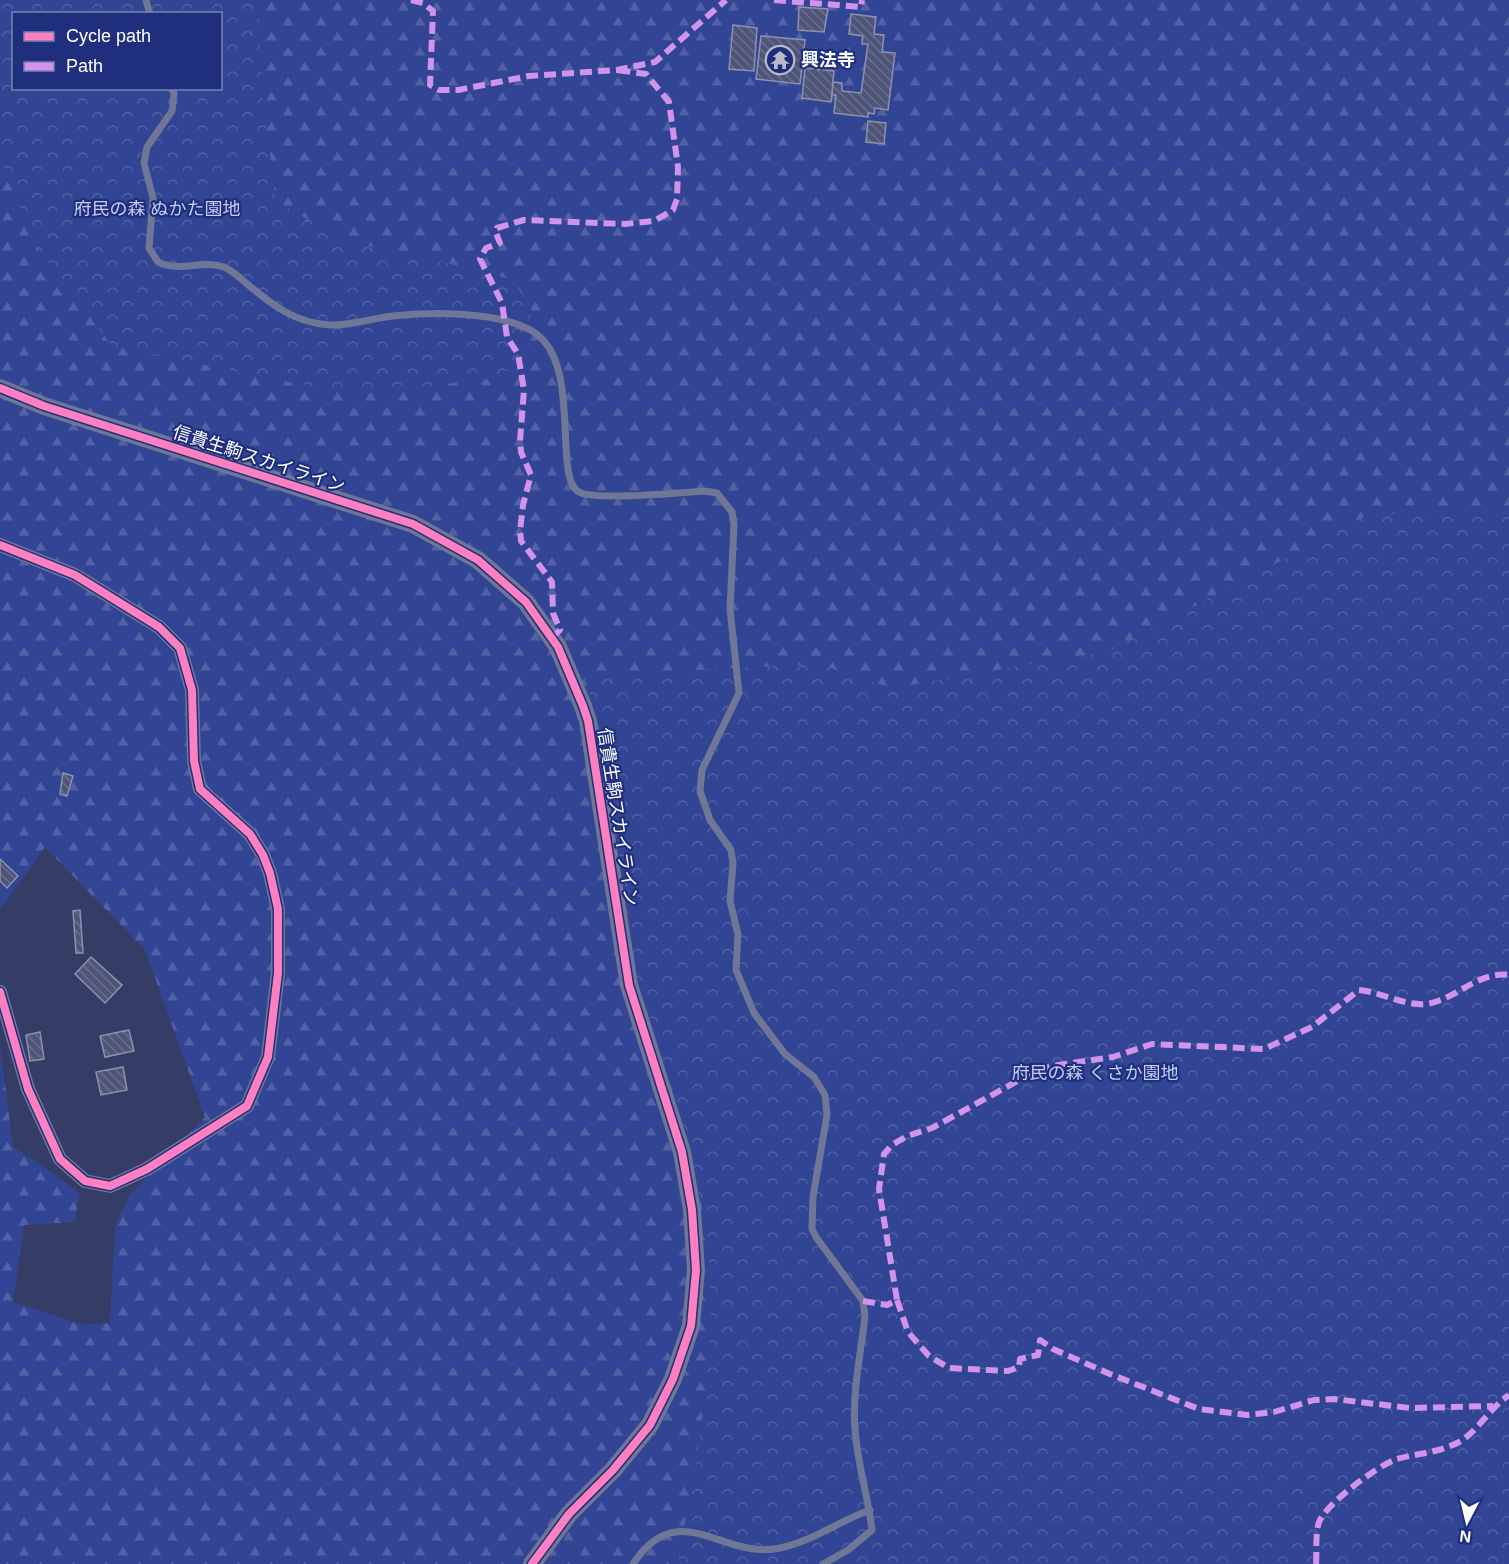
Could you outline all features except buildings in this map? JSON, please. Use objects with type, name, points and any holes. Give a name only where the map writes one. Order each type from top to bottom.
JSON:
[{"type":"street","name":"信貴生駒スカイライン","points":[[0,388],[44,406],[412,524],[478,560],[526,602],[558,647],[588,721],[629,985],[682,1152],[692,1210],[696,1270],[691,1326],[673,1378],[650,1425],[613,1470],[569,1514],[532,1564]]},
{"type":"street","points":[[0,545],[75,575],[159,627],[180,648],[192,690],[194,761],[200,789],[250,834],[263,855],[270,873],[278,909],[278,973],[268,1057],[247,1106],[147,1168],[110,1186],[85,1181],[60,1159],[28,1089],[0,992]]},
{"type":"lane","points":[[172,90],[174,93],[172,111],[147,147],[144,163],[153,198],[149,248],[158,262],[181,267],[209,264],[232,271],[280,310],[304,321],[332,325],[396,315],[466,315],[508,321],[531,330],[556,358],[561,374],[568,468],[576,490],[582,494],[601,495],[717,493],[732,512],[730,609],[739,693],[702,770],[700,791],[710,820],[730,850],[733,862],[730,901],[738,934],[736,970],[754,1013],[784,1054],[814,1077],[825,1095],[827,1114],[813,1197],[812,1228],[816,1237],[863,1301],[865,1316],[854,1412],[863,1488],[870,1510],[872,1530],[848,1550],[822,1564]]},
{"type":"lane","points":[[633,1564],[651,1542],[671,1532],[681,1530],[748,1547],[780,1548],[832,1529],[870,1510]]},
{"type":"green space","points":[[0,0],[1509,0],[1509,1564],[0,1564],[0,1046],[13,1146],[79,1192],[75,1222],[24,1225],[13,1302],[83,1325],[110,1323],[115,1226],[130,1195],[205,1117],[145,950],[45,847],[0,910]]},
{"type":"green space","name":"府民の森 ぬかた園地","points":[[0,0],[258,0],[262,94],[276,202],[350,242],[513,280],[531,308],[528,353],[496,378],[353,395],[112,346],[39,250],[0,160]]},
{"type":"green space","name":"府民の森 くさか園地","points":[[1509,510],[1509,1564],[678,1564],[706,1386],[711,1296],[708,1251],[702,1207],[688,1147],[634,965],[609,779],[584,676],[818,664],[892,688],[1109,651],[1368,515]]},
{"type":"marked path","points":[[411,0],[423,3],[433,11],[430,85],[439,90],[458,90],[529,76],[617,70],[655,62],[726,0]]},
{"type":"marked path","points":[[774,0],[861,7],[862,0]]},
{"type":"marked path","points":[[552,638],[560,630],[553,613],[552,582],[521,541],[523,505],[531,475],[521,452],[524,390],[518,354],[507,337],[502,303],[480,259],[486,248],[500,243],[496,233],[497,228],[524,220],[625,224],[654,221],[673,210],[677,199],[678,167],[669,102],[646,74],[617,70]]},
{"type":"marked path","points":[[863,1301],[887,1305],[897,1300],[879,1189],[884,1154],[892,1145],[907,1136],[932,1128],[1032,1073],[1051,1066],[1113,1057],[1152,1044],[1264,1049],[1312,1027],[1359,990],[1409,1003],[1426,1004],[1447,997],[1487,977],[1509,975]]},
{"type":"marked path","points":[[897,1300],[908,1332],[929,1356],[949,1368],[1008,1371],[1019,1367],[1020,1359],[1038,1355],[1040,1340],[1053,1349],[1110,1374],[1199,1409],[1247,1415],[1274,1412],[1314,1400],[1334,1399],[1410,1408],[1493,1406]]},
{"type":"marked path","points":[[1316,1564],[1319,1522],[1331,1505],[1388,1463],[1459,1442],[1509,1395]]},
{"type":"cycle path","points":[[0,388],[44,406],[413,524],[478,560],[526,602],[558,647],[588,721],[629,985],[682,1152],[692,1210],[696,1270],[691,1326],[673,1379],[650,1425],[613,1470],[569,1514],[532,1564]]},
{"type":"cycle path","points":[[0,545],[75,575],[159,627],[180,648],[192,690],[194,761],[200,789],[250,834],[263,855],[270,873],[278,909],[278,973],[268,1057],[247,1106],[147,1169],[110,1186],[85,1181],[60,1159],[28,1089],[0,992]]},
{"type":"place","name":"興法寺","points":[[780,60]]}]
